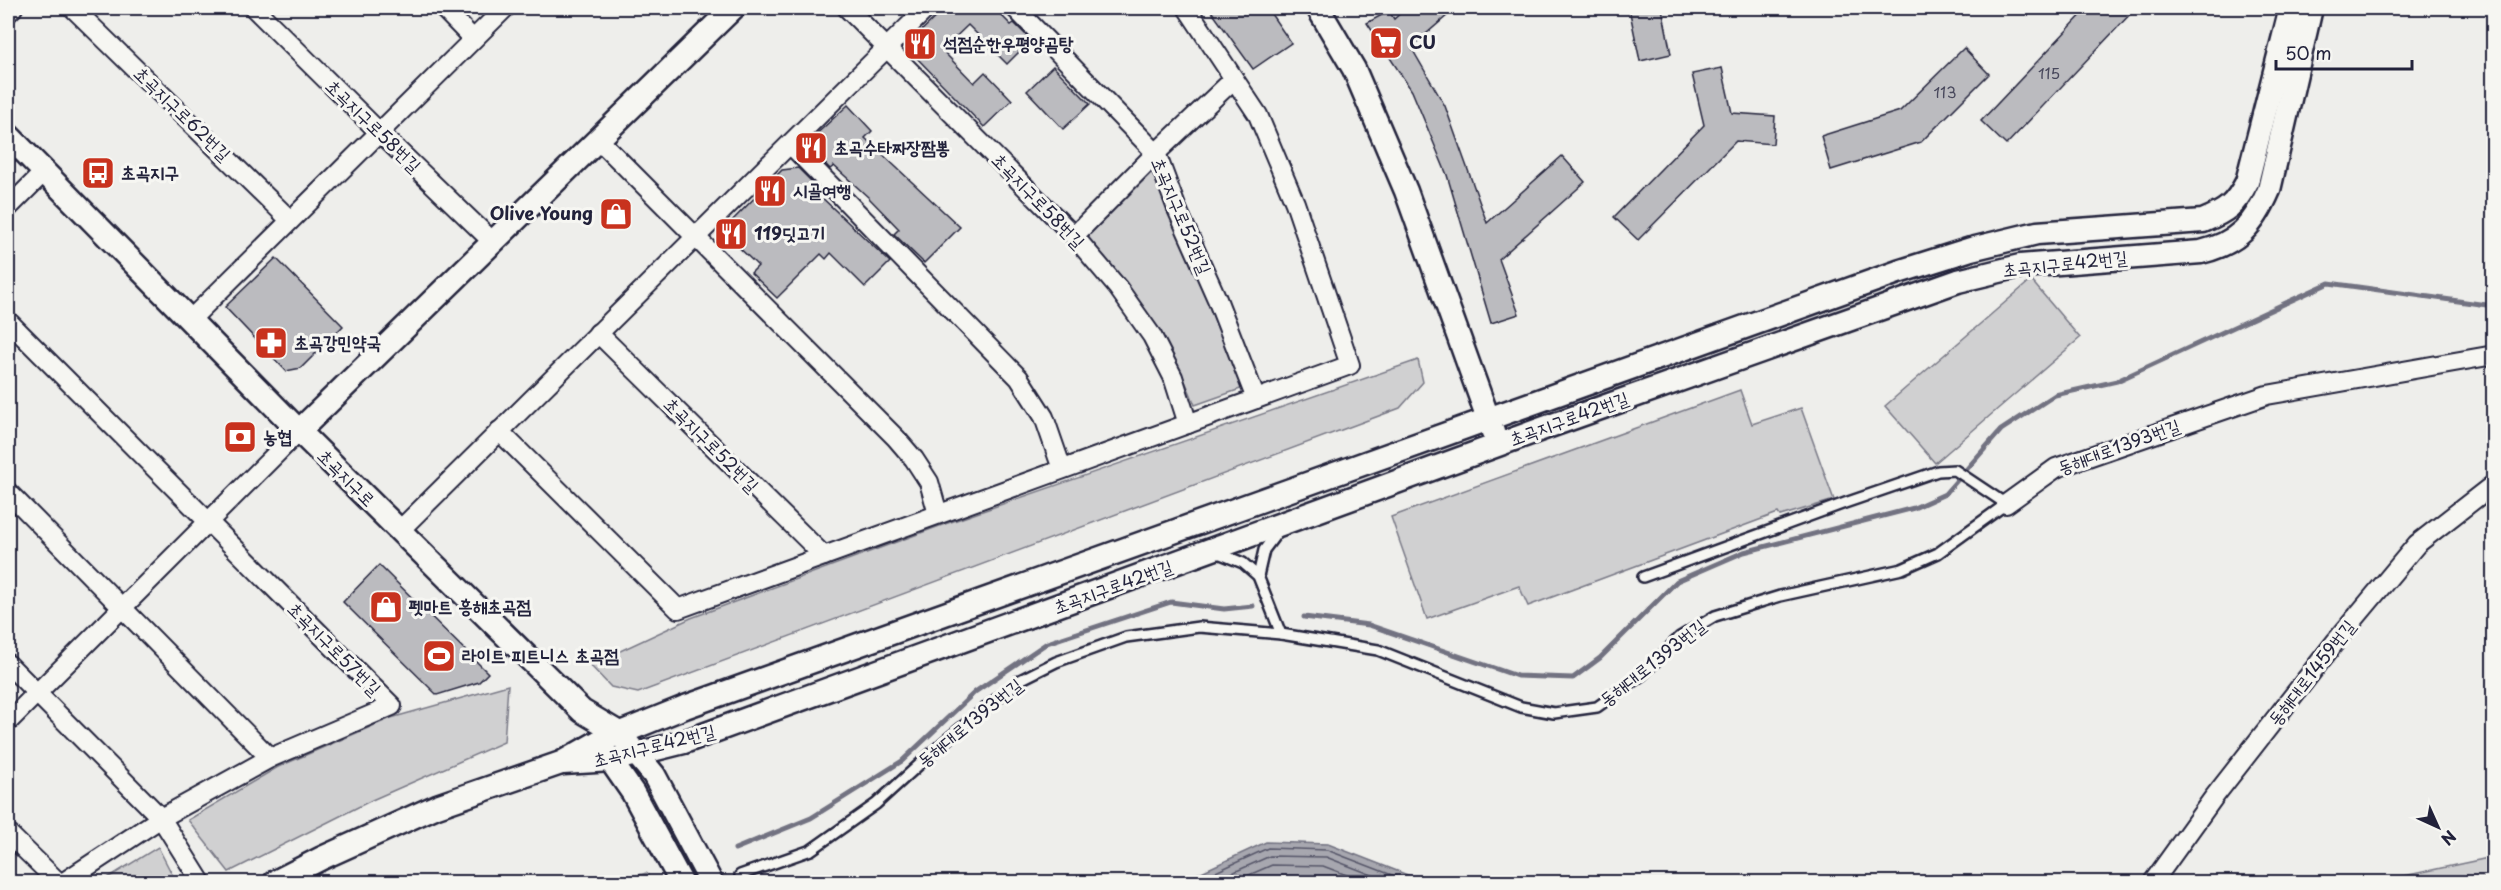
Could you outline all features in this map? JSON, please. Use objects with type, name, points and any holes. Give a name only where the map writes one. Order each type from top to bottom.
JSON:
[{"type":"street","points":[[8,13],[13,8]]},
{"type":"street","name":"초곡지구로62번길","points":[[73,8],[290,220]]},
{"type":"street","name":"초곡지구로58번길","points":[[254,8],[493,242]]},
{"type":"street","points":[[443,8],[473,39]]},
{"type":"street","points":[[190,320],[505,8]]},
{"type":"street","points":[[8,722],[299,431],[733,8]]},
{"type":"street","name":"초곡지구로58번길","points":[[847,8],[1074,236],[1118,288],[1152,336],[1173,377],[1188,424]]},
{"type":"street","points":[[400,530],[927,8]]},
{"type":"street","name":"초곡지구로52번길","points":[[1016,8],[1156,153],[1176,209],[1217,299],[1256,399]]},
{"type":"street","points":[[499,431],[678,609],[1350,365],[1290,192],[1258,115],[1187,8]]},
{"type":"street","points":[[1318,8],[1354,69],[1406,191],[1498,445]]},
{"type":"street","name":"초곡지구로42번길","points":[[561,763],[619,733],[779,672],[1898,273],[1971,249],[2037,233],[2203,221],[2222,213],[2234,204],[2247,182],[2291,8]]},
{"type":"street","name":"초곡지구로42번길","points":[[561,763],[612,760],[684,742],[1498,445],[1959,281],[2020,266],[2201,252],[2221,247],[2239,236],[2249,226],[2261,209],[2269,190],[2311,8]]},
{"type":"street","points":[[1074,236],[1156,153],[1234,79]]},
{"type":"street","name":"초곡지구로","points":[[8,135],[299,431],[587,715],[619,733],[654,775],[711,882]]},
{"type":"street","points":[[598,139],[914,459],[929,482],[938,514]]},
{"type":"street","points":[[790,144],[1019,378],[1044,417],[1062,470]]},
{"type":"street","points":[[8,208],[44,172]]},
{"type":"street","name":"초곡지구로57번길","points":[[8,321],[392,706],[270,758],[161,818],[64,882]]},
{"type":"street","name":"초곡지구로52번길","points":[[598,333],[824,556]]},
{"type":"street","name":"동해대로1393번길","points":[[2006,504],[2056,468],[2267,395],[2493,355]]},
{"type":"street","name":"동해대로1459번길","points":[[2153,882],[2214,798],[2328,650],[2417,544],[2493,484]]},
{"type":"street","points":[[8,492],[270,758]]},
{"type":"street","points":[[8,664],[161,818],[201,882]]},
{"type":"street","points":[[779,672],[792,703]]},
{"type":"street","name":"초곡지구로","points":[[587,715],[598,742],[633,793],[681,882]]},
{"type":"street","points":[[275,882],[437,806],[561,763]]},
{"type":"street","points":[[8,833],[57,882]]},
{"type":"lane","points":[[1643,577],[1938,471],[1955,470],[2006,504]]},
{"type":"lane","name":"동해대로1393번길","points":[[740,875],[811,850],[876,804],[944,742],[1020,680],[1056,662],[1126,637],[1199,627],[1281,634],[1378,650],[1521,707],[1554,713],[1597,707],[1642,675],[1680,637],[1714,616],[1780,597],[1902,569],[1938,553],[2006,504]]},
{"type":"lane","points":[[1258,576],[1264,550],[1283,525]]},
{"type":"lane","points":[[1212,550],[1243,563],[1258,576],[1281,634]]},
{"type":"shaded area","points":[[1152,172],[1246,387],[1195,405],[1161,337],[1133,296],[1085,237]]},
{"type":"shaded area","points":[[2031,280],[2080,338],[1935,463],[1885,406]]},
{"type":"shaded area","points":[[1418,360],[1423,382],[1400,408],[638,693],[611,687],[590,665],[691,618],[945,524]]},
{"type":"shaded area","points":[[1740,390],[1752,424],[1801,408],[1834,500],[1780,516],[1778,513],[1528,606],[1519,586],[1427,619],[1391,517]]},
{"type":"shaded area","points":[[508,685],[504,742],[372,800],[229,872],[188,820],[278,767],[391,718]]},
{"type":"shaded area","points":[[158,847],[176,882],[101,882]]},
{"type":"shaded area","points":[[2493,857],[2493,882],[2376,882]]},
{"type":"water","points":[[1266,842],[1328,844],[1421,882],[1180,882]]},
{"type":"building","points":[[945,8],[994,8],[1031,40],[1007,64],[968,25],[942,50],[974,83],[985,72],[1012,100],[984,127],[912,53],[913,39]]},
{"type":"building","points":[[1209,8],[1267,8],[1291,43],[1253,69]]},
{"type":"building","points":[[1406,8],[1456,8],[1411,47],[1445,106],[1487,223],[1562,156],[1585,182],[1499,259],[1519,314],[1491,323],[1447,175],[1412,91],[1367,23],[1389,11],[1394,19]]},
{"type":"building","points":[[1629,8],[1662,8],[1671,54],[1640,61]]},
{"type":"building","points":[[2088,8],[2136,8],[2006,145],[1981,121]]},
{"type":"building","points":[[1964,48],[1989,74],[1921,142],[1831,170],[1821,136],[1900,111]]},
{"type":"building","points":[[1053,66],[1090,104],[1063,129],[1027,91]]},
{"type":"building","points":[[1722,68],[1732,113],[1775,116],[1773,144],[1736,141],[1638,240],[1614,217],[1704,125],[1692,74]]},
{"type":"building","points":[[848,105],[872,131],[865,138],[960,227],[924,263],[894,234],[899,229],[868,197],[834,166],[830,169],[813,151],[811,139]]},
{"type":"building","points":[[798,168],[814,184],[812,186],[816,192],[890,262],[865,287],[831,253],[826,259],[821,254],[777,298],[751,273],[758,266],[722,231],[782,170]]},
{"type":"building","points":[[276,258],[343,326],[301,368],[286,371],[225,307]]},
{"type":"building","points":[[379,565],[488,673],[479,682],[437,695],[343,602]]},
{"type":"waterway","points":[[1304,617],[1369,625],[1517,676],[1573,678],[1600,658],[1677,581],[1744,552],[1914,508],[1945,494],[2001,430],[2055,395],[2117,381],[2329,283],[2494,306]]},
{"type":"waterway","points":[[735,849],[811,818],[902,761],[975,692],[1047,643],[1171,602],[1224,609],[1253,606]]},
{"type":"waterway","points":[[620,882],[646,875]]},
{"type":"place","name":"CU","points":[[1386,43]]},
{"type":"place","name":"석점순한우평양곰탕","points":[[920,44]]},
{"type":"place","name":"초곡수타짜장짬뽕","points":[[811,148]]},
{"type":"place","name":"초곡지구","points":[[98,173]]},
{"type":"place","name":"시골여행","points":[[770,191]]},
{"type":"place","name":"Olive Young","points":[[616,214]]},
{"type":"place","name":"119딧고기","points":[[731,234]]},
{"type":"place","name":"초곡강민약국","points":[[271,343]]},
{"type":"place","name":"농협","points":[[240,437]]},
{"type":"place","name":"펫마트 흥해초곡점","points":[[386,607]]},
{"type":"place","name":"라이트 피트니스 초곡점","points":[[439,656]]}]
